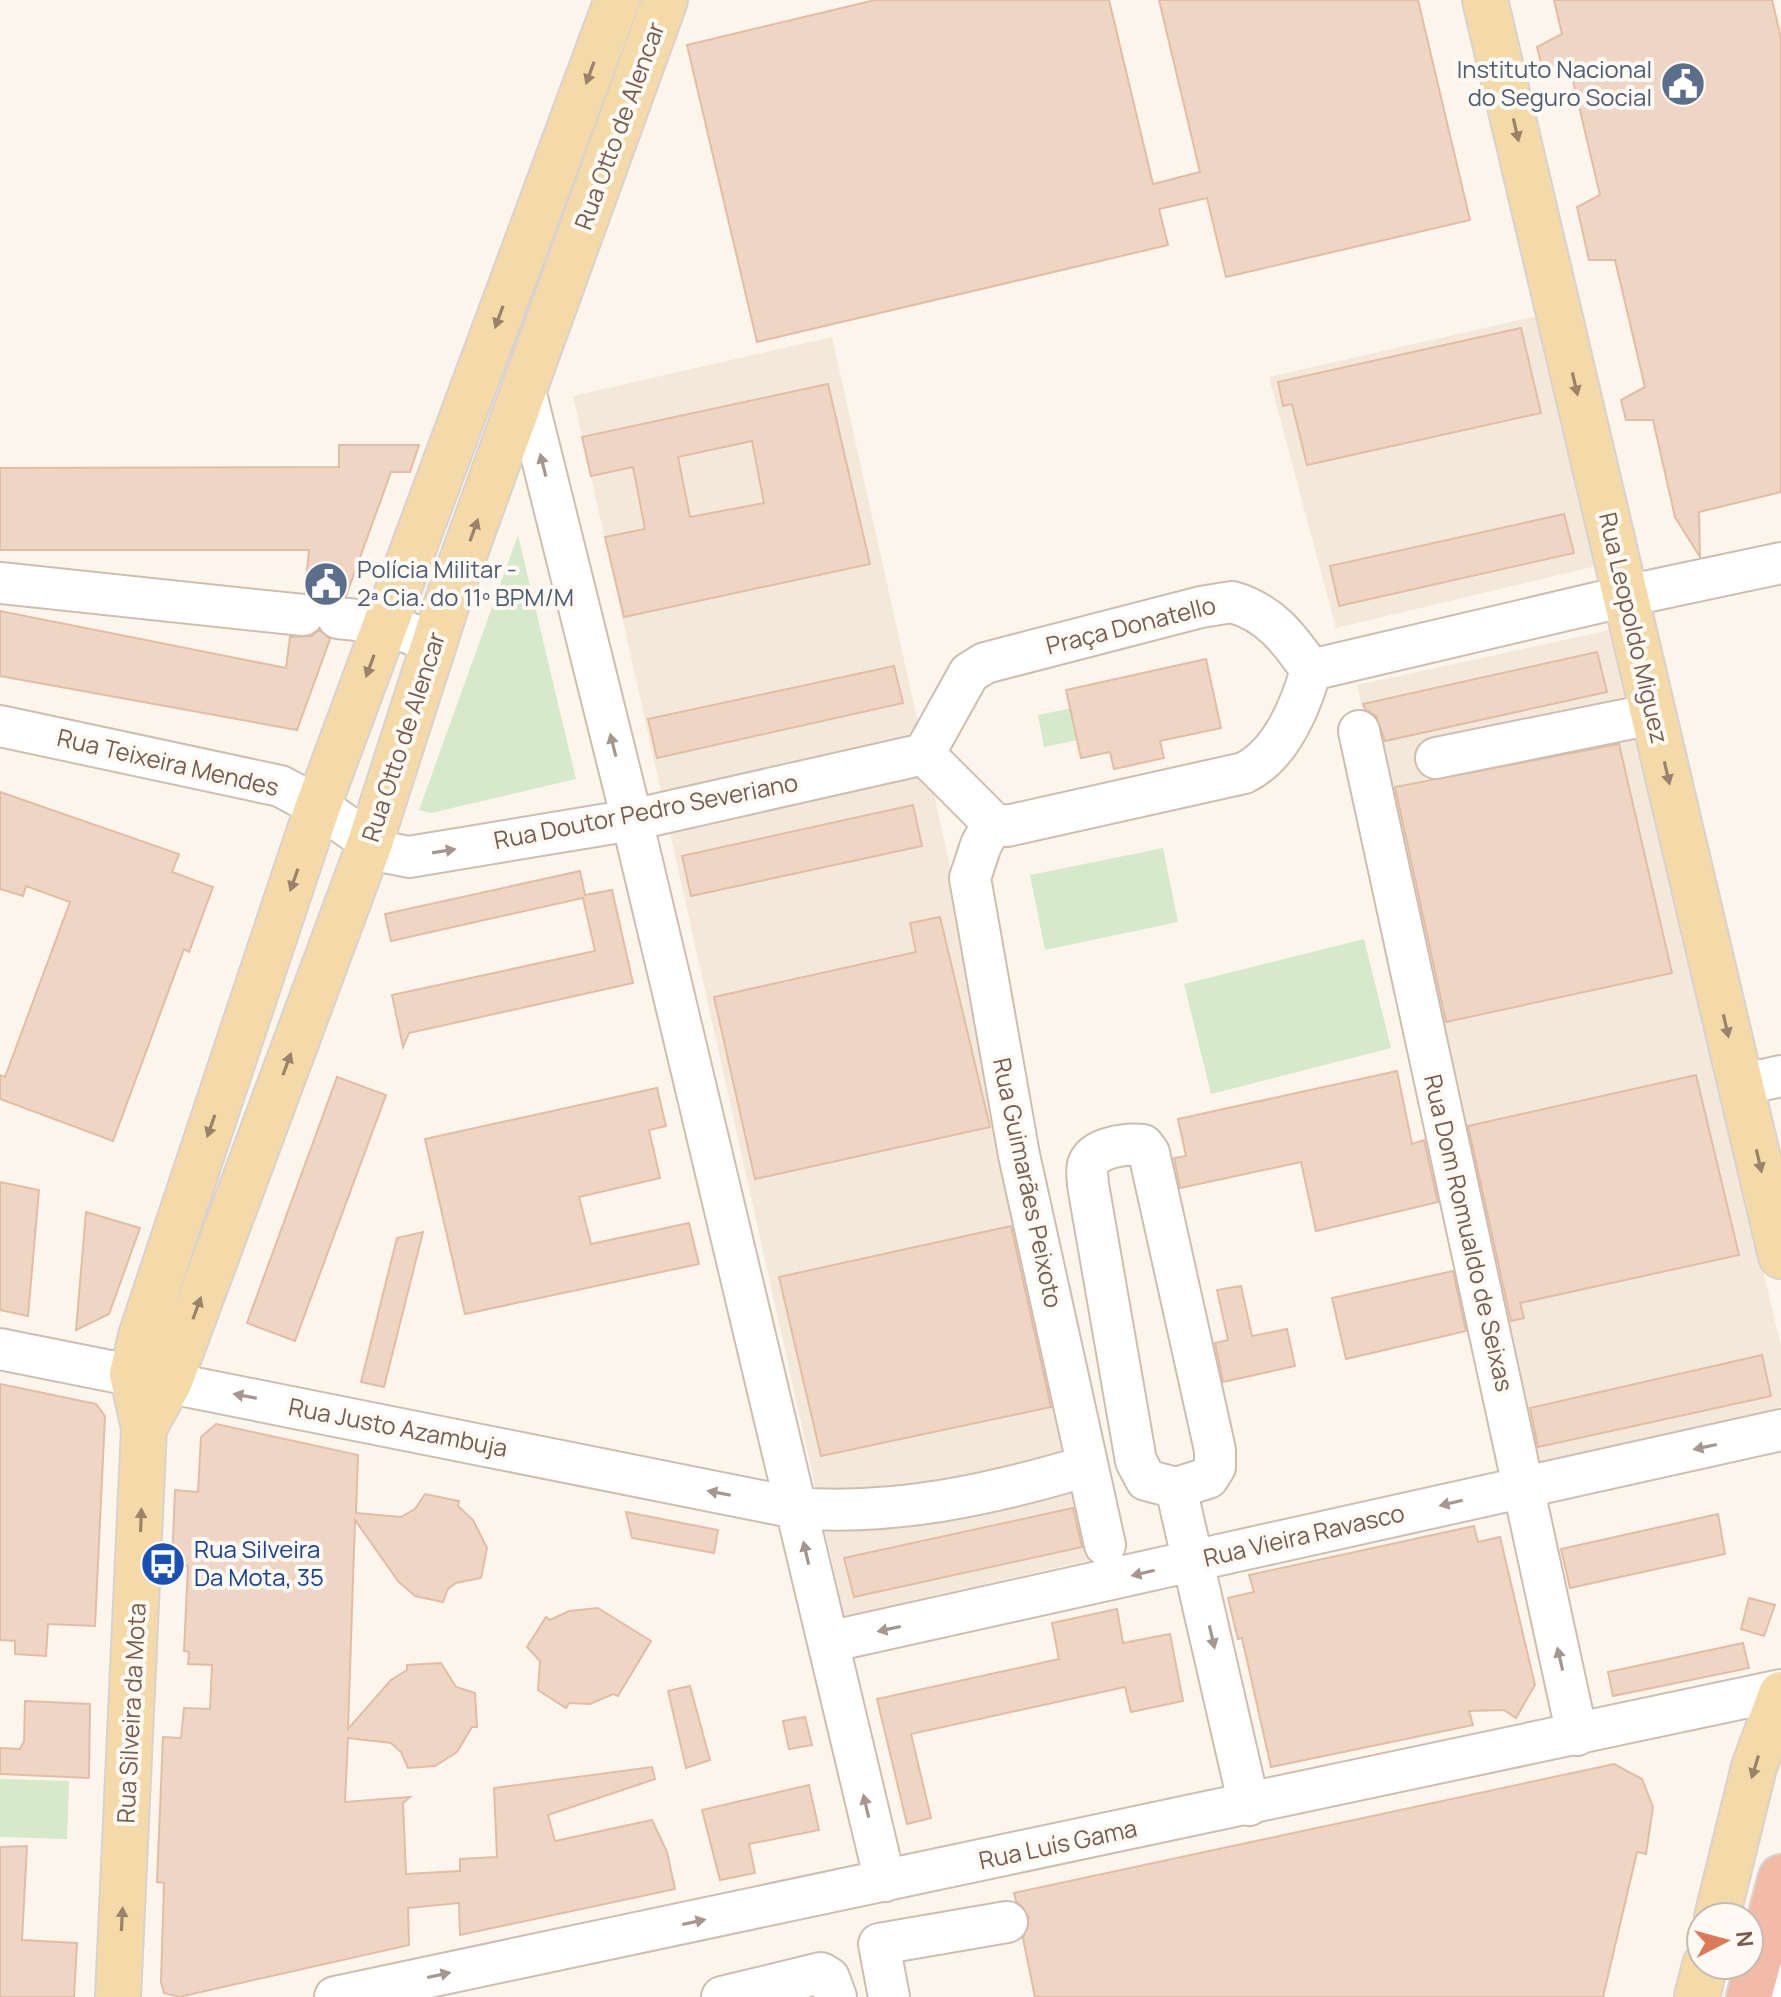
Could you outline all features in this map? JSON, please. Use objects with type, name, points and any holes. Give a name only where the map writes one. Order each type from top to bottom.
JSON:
[{"type":"highway","points":[[1749,1997],[1781,1877]]},
{"type":"main road","name":"Rua Otto de Alencar","points":[[151,1377],[146,1321],[318,806],[617,0]]},
{"type":"main road","name":"Rua Otto de Alencar","points":[[151,1377],[370,843],[434,644],[665,0]]},
{"type":"main road","name":"Rua Leopoldo Miguez","points":[[1485,0],[1653,714],[1761,1080],[1781,1256]]},
{"type":"main road","name":"Rua Silveira da Mota","points":[[118,1997],[144,1428],[151,1377]]},
{"type":"main road","points":[[1721,1901],[1754,1767],[1781,1692]]},
{"type":"street","points":[[525,390],[632,820],[885,1881]]},
{"type":"street","points":[[924,754],[993,823],[1025,824],[1244,773],[1258,766],[1285,732],[1302,702],[1311,670],[1781,563]]},
{"type":"street","points":[[0,583],[386,623],[434,644]]},
{"type":"street","name":"Praça Donatello","points":[[924,754],[969,673],[985,663],[1201,607],[1232,602],[1253,608],[1282,629],[1311,670]]},
{"type":"street","points":[[1436,758],[1653,714]]},
{"type":"street","name":"Rua Teixeira Mendes","points":[[0,726],[245,776],[280,786],[318,806],[370,843]]},
{"type":"street","name":"Rua Dom Romualdo de Seixas","points":[[1359,731],[1577,1735]]},
{"type":"street","name":"Rua Doutor Pedro Severiano","points":[[370,843],[396,856],[409,857],[632,820],[924,754]]},
{"type":"street","name":"Rua Guimarães Peixoto","points":[[993,823],[981,845],[970,878],[1019,1155],[1105,1545]]},
{"type":"street","points":[[1134,1144],[1143,1145],[1149,1153],[1215,1450],[1215,1467],[1208,1478],[1176,1488],[1146,1480],[1136,1461],[1088,1185],[1088,1164],[1097,1153],[1134,1144]]},
{"type":"street","name":"Rua Justo Azambuja","points":[[0,1349],[796,1508],[842,1512],[888,1510],[997,1490],[1087,1466]]},
{"type":"street","name":"Rua Vieira Ravasco","points":[[828,1642],[1781,1430]]},
{"type":"street","points":[[1176,1488],[1249,1805]]},
{"type":"street","name":"Rua Luís Gama","points":[[335,1997],[1781,1692]]},
{"type":"street","points":[[889,1997],[879,1944],[1007,1922]]},
{"type":"street","points":[[722,1997],[821,1973],[829,1978],[836,1997]]},
{"type":"street","points":[[1778,1997],[1781,1985]]},
{"type":"shaded area","points":[[1537,316],[1596,566],[1336,628],[1269,377]]},
{"type":"shaded area","points":[[832,337],[1104,1557],[844,1616],[573,396]]},
{"type":"shaded area","points":[[1610,630],[1781,1346],[1781,1407],[1538,1465],[1357,685]]},
{"type":"green space","points":[[518,535],[576,779],[431,813],[419,810]]},
{"type":"green space","points":[[1192,683],[1199,715],[1044,747],[1038,715]]},
{"type":"green space","points":[[1163,848],[1178,922],[1045,950],[1030,875]]},
{"type":"green space","points":[[1364,939],[1391,1048],[1211,1094],[1184,984]]},
{"type":"green space","points":[[0,1779],[69,1781],[67,1839],[0,1837]]},
{"type":"building","points":[[875,0],[1109,0],[1153,184],[1200,172],[1159,0],[1418,0],[1470,220],[1226,277],[1207,198],[1159,209],[1168,245],[757,342],[687,45]]},
{"type":"building","points":[[1554,0],[1772,0],[1781,38],[1781,492],[1699,512],[1700,557],[1675,517],[1653,420],[1626,420],[1621,400],[1645,387],[1615,260],[1589,260],[1577,207],[1600,195],[1570,68],[1542,67],[1537,47],[1562,34]]},
{"type":"building","points":[[1521,328],[1541,413],[1307,465],[1292,404],[1283,406],[1278,382]]},
{"type":"building","points":[[828,384],[870,564],[624,617],[605,537],[645,529],[633,467],[591,476],[582,437]],"holes":[[[752,441],[764,503],[690,517],[678,457]]]},
{"type":"building","points":[[339,445],[419,445],[410,472],[391,472],[346,596],[329,597],[322,603],[305,592],[309,550],[0,550],[0,468],[339,467]]},
{"type":"building","points":[[1564,514],[1574,553],[1339,606],[1330,566]]},
{"type":"building","points":[[0,611],[286,668],[290,637],[312,636],[319,630],[330,639],[297,730],[0,676]]},
{"type":"building","points":[[1597,652],[1607,692],[1385,741],[1376,716],[1363,704]]},
{"type":"building","points":[[1206,659],[1221,728],[1160,741],[1164,758],[1114,769],[1110,752],[1081,758],[1066,690]]},
{"type":"building","points":[[894,666],[903,703],[657,758],[648,719]]},
{"type":"building","points":[[1619,744],[1672,973],[1446,1022],[1395,787]]},
{"type":"building","points":[[0,792],[179,854],[172,872],[213,887],[189,952],[184,949],[113,1141],[0,1099],[0,1075],[5,1077],[70,902],[26,886],[23,896],[0,889]]},
{"type":"building","points":[[913,805],[922,846],[691,896],[682,856]]},
{"type":"building","points":[[580,871],[585,895],[612,890],[633,983],[409,1033],[403,1047],[392,995],[595,951],[583,898],[391,941],[385,914]]},
{"type":"building","points":[[940,917],[990,1127],[755,1179],[714,997],[916,952],[910,923]]},
{"type":"building","points":[[1397,1071],[1412,1144],[1424,1140],[1438,1202],[1316,1231],[1301,1162],[1180,1188],[1174,1158],[1186,1156],[1178,1119]]},
{"type":"building","points":[[1696,1075],[1739,1255],[1520,1303],[1524,1318],[1511,1321],[1468,1126]]},
{"type":"building","points":[[337,1077],[386,1095],[295,1341],[247,1323]]},
{"type":"building","points":[[657,1088],[666,1126],[649,1130],[660,1178],[579,1197],[591,1244],[689,1223],[699,1264],[465,1314],[425,1139]]},
{"type":"building","points":[[0,1182],[39,1190],[28,1316],[0,1310]]},
{"type":"building","points":[[86,1212],[140,1228],[109,1314],[76,1330]]},
{"type":"building","points":[[1011,1226],[1051,1407],[821,1456],[779,1277]]},
{"type":"building","points":[[423,1232],[384,1387],[361,1382],[397,1238]]},
{"type":"building","points":[[1453,1271],[1466,1331],[1346,1359],[1332,1298]]},
{"type":"building","points":[[1241,1286],[1252,1336],[1287,1329],[1295,1366],[1223,1382],[1215,1343],[1228,1340],[1217,1290]]},
{"type":"building","points":[[1762,1355],[1771,1396],[1538,1447],[1530,1408]]},
{"type":"building","points":[[0,1384],[96,1404],[105,1416],[95,1626],[48,1624],[46,1656],[15,1654],[15,1641],[0,1640]]},
{"type":"building","points":[[216,1424],[358,1455],[356,1513],[401,1517],[415,1509],[425,1494],[459,1501],[458,1506],[473,1520],[487,1548],[481,1578],[456,1583],[448,1589],[443,1602],[415,1596],[398,1581],[355,1520],[348,1729],[391,1680],[407,1670],[407,1665],[441,1663],[456,1687],[475,1693],[477,1727],[472,1727],[457,1752],[435,1766],[408,1768],[401,1752],[391,1743],[348,1738],[345,1802],[410,1797],[403,1803],[406,1874],[460,1871],[460,1859],[497,1857],[494,1788],[652,1767],[655,1779],[548,1815],[555,1841],[652,1820],[667,1852],[675,1889],[460,1935],[459,1903],[408,1908],[409,1945],[179,1997],[164,1993],[161,1982],[164,1883],[157,1882],[163,1737],[181,1738],[184,1708],[210,1709],[212,1665],[188,1664],[189,1652],[184,1651],[188,1566],[172,1565],[175,1490],[198,1492],[201,1437]]},
{"type":"building","points":[[1073,1508],[1082,1547],[854,1597],[844,1558]]},
{"type":"building","points":[[626,1512],[718,1530],[714,1553],[632,1538]]},
{"type":"building","points":[[1718,1514],[1725,1554],[1570,1588],[1561,1549]]},
{"type":"building","points":[[1474,1526],[1478,1542],[1500,1537],[1535,1685],[1516,1718],[1504,1710],[1469,1711],[1473,1725],[1271,1767],[1242,1638],[1238,1639],[1228,1598],[1254,1592],[1249,1575]]},
{"type":"building","points":[[1749,1598],[1775,1605],[1764,1636],[1741,1629]]},
{"type":"building","points":[[598,1608],[651,1641],[618,1696],[613,1694],[590,1704],[569,1703],[566,1708],[538,1690],[540,1661],[527,1647],[546,1617],[550,1620],[569,1611]]},
{"type":"building","points":[[1117,1609],[1123,1643],[1170,1634],[1183,1701],[1131,1712],[1125,1687],[911,1734],[931,1818],[907,1824],[877,1699],[1059,1659],[1052,1623]]},
{"type":"building","points":[[1743,1643],[1749,1668],[1613,1696],[1608,1672]]},
{"type":"building","points":[[690,1686],[710,1760],[686,1768],[668,1691]]},
{"type":"building","points":[[25,1701],[90,1704],[89,1778],[0,1774],[0,1748],[20,1749],[24,1741]]},
{"type":"building","points":[[805,1717],[812,1745],[789,1749],[783,1721]]},
{"type":"building","points":[[1614,1764],[1642,1779],[1653,1807],[1646,1854],[1637,1852],[1603,1997],[1035,1997],[1023,1938],[1029,1917],[1016,1901],[1014,1893]]},
{"type":"building","points":[[809,1785],[819,1830],[749,1844],[755,1873],[720,1880],[702,1810]]},
{"type":"building","points":[[27,1846],[22,1940],[77,1943],[74,1997],[0,1997],[0,1847]]},
{"type":"place","name":"Instituto Nacional do Seguro Social","points":[[1683,84]]},
{"type":"place","name":"Polícia Militar - 2ª Cia. do 11º BPM/M","points":[[326,584]]},
{"type":"place","name":"Rua Silveira Da Mota, 35","points":[[163,1564]]}]
